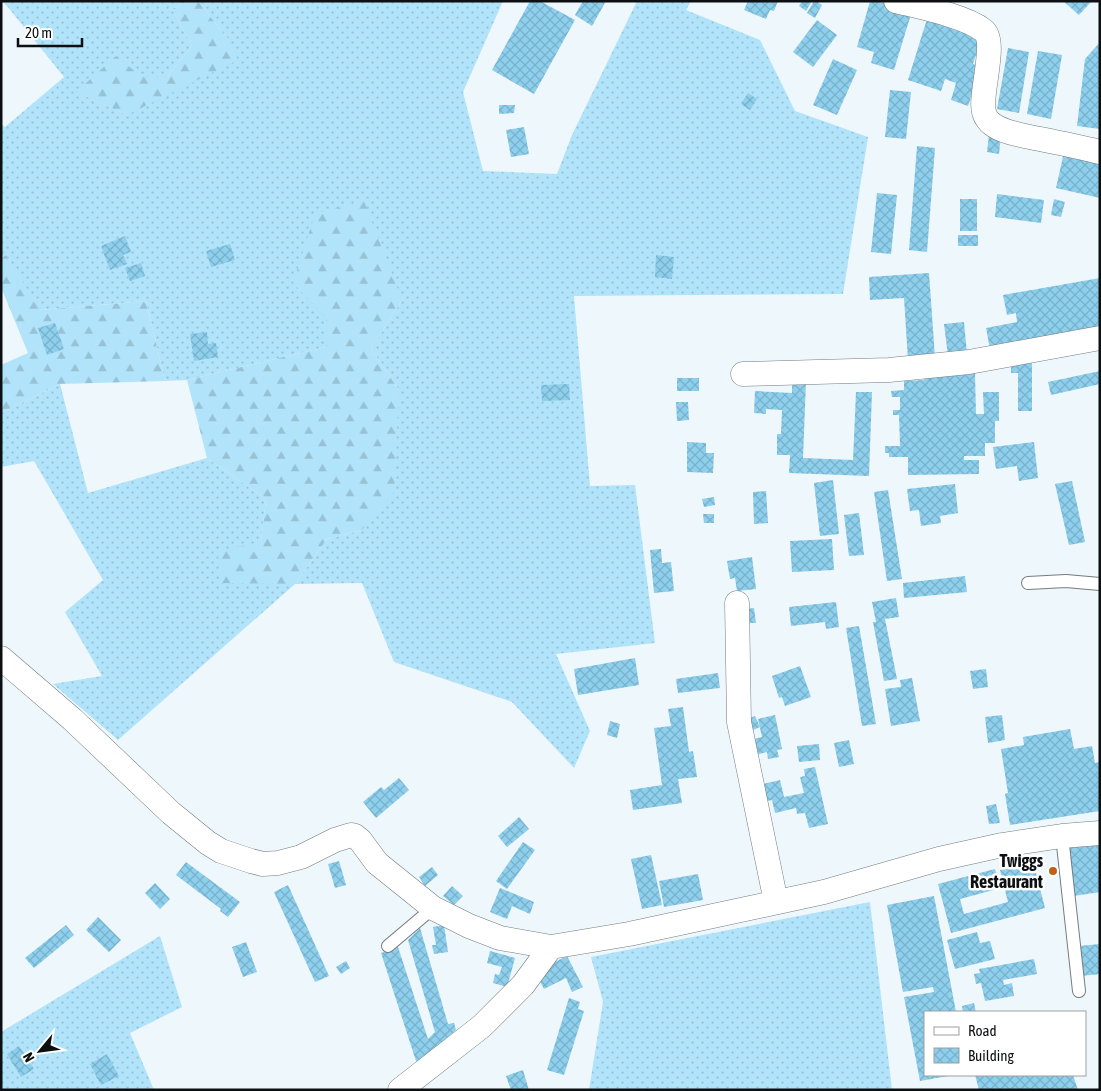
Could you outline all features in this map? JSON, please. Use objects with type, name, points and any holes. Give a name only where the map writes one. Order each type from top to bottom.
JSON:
[{"type":"street","points":[[896,1],[954,16],[983,29],[987,33],[988,64],[983,111],[986,118],[992,124],[1016,134],[1100,152]]},
{"type":"street","points":[[743,374],[889,370],[969,362],[1100,338]]},
{"type":"street","points":[[737,603],[739,722],[776,902]]},
{"type":"street","points":[[1,658],[72,718],[171,813],[221,851],[263,864],[278,863],[301,857],[335,840],[351,835],[355,836],[377,863],[433,908],[468,926],[500,938],[551,948],[629,934],[824,892],[939,859],[1002,845],[1062,836],[1100,833]]},
{"type":"street","points":[[400,1090],[482,1026],[523,985],[551,948]]},
{"type":"lane","points":[[1028,583],[1066,581],[1100,584]]},
{"type":"lane","points":[[1062,836],[1079,991]]},
{"type":"lane","points":[[388,946],[433,908]]},
{"type":"green space","points":[[2,1],[188,1],[172,9],[192,46],[167,77],[142,77],[77,92],[127,115],[228,39],[198,1],[503,1],[463,92],[483,171],[557,174],[572,135],[637,1],[691,1],[686,10],[760,40],[795,111],[868,137],[843,294],[574,296],[590,486],[635,485],[655,643],[556,654],[590,731],[574,768],[512,702],[394,662],[362,583],[295,584],[327,539],[362,530],[399,390],[371,349],[402,300],[326,318],[326,347],[187,380],[165,381],[146,301],[39,310],[6,255],[1,259],[1,124],[5,127],[64,77]]},
{"type":"green space","points":[[188,1],[198,1],[228,39],[238,60],[127,115],[76,92],[116,56],[142,77],[167,77],[192,46],[172,9]]},
{"type":"green space","points":[[364,201],[402,300],[371,349],[399,390],[394,492],[362,530],[327,539],[295,584],[221,583],[218,551],[261,542],[266,499],[207,458],[187,380],[326,347],[326,318],[293,283],[315,214]]},
{"type":"green space","points":[[6,255],[40,310],[146,301],[165,381],[60,384],[1,413],[1,365],[28,353],[1,287],[1,259]]},
{"type":"green space","points":[[60,384],[88,493],[207,458],[266,499],[261,542],[295,584],[118,740],[53,684],[102,676],[65,612],[103,580],[34,461],[1,467],[1,413]]},
{"type":"green space","points":[[870,902],[892,1090],[589,1090],[603,1002],[591,957]]},
{"type":"green space","points":[[160,936],[182,1007],[130,1033],[154,1090],[1,1090],[1,1032]]},
{"type":"building","points":[[530,1],[540,1],[575,20],[534,94],[492,70]]},
{"type":"building","points":[[583,1],[606,1],[592,26],[575,15]]},
{"type":"building","points":[[748,1],[778,1],[774,11],[770,10],[766,19],[744,10]]},
{"type":"building","points":[[802,1],[812,1],[806,11],[799,6]]},
{"type":"building","points":[[814,1],[822,5],[815,18],[807,13]]},
{"type":"building","points":[[870,1],[877,1],[912,11],[894,70],[871,63],[874,52],[857,47]]},
{"type":"building","points":[[1063,1],[1092,1],[1079,15]]},
{"type":"building","points":[[927,19],[982,37],[973,64],[981,67],[968,106],[951,100],[956,83],[945,79],[941,91],[908,80]]},
{"type":"building","points":[[817,20],[837,35],[813,67],[793,52]]},
{"type":"building","points":[[1100,42],[1100,129],[1077,126],[1085,59]]},
{"type":"building","points":[[1008,48],[1029,52],[1019,113],[997,109]]},
{"type":"building","points":[[1038,51],[1062,55],[1051,119],[1027,114]]},
{"type":"building","points":[[833,59],[857,70],[837,115],[813,105]]},
{"type":"building","points":[[890,90],[911,92],[906,139],[885,137]]},
{"type":"building","points":[[748,93],[757,99],[750,110],[741,104]]},
{"type":"building","points":[[499,105],[515,105],[514,113],[499,114]]},
{"type":"building","points":[[524,127],[529,154],[511,157],[506,130]]},
{"type":"building","points":[[989,135],[1001,136],[999,154],[987,152]]},
{"type":"building","points":[[917,146],[935,148],[927,252],[909,250]]},
{"type":"building","points":[[1064,152],[1100,160],[1100,198],[1056,188]]},
{"type":"building","points":[[877,193],[897,195],[891,254],[871,252]]},
{"type":"building","points":[[997,194],[1044,200],[1041,223],[995,217]]},
{"type":"building","points":[[960,199],[977,199],[977,231],[960,231]]},
{"type":"building","points":[[1054,199],[1065,202],[1061,217],[1051,215]]},
{"type":"building","points":[[958,235],[978,235],[978,246],[958,246]]},
{"type":"building","points":[[125,236],[131,252],[123,255],[127,264],[110,270],[101,246]]},
{"type":"building","points":[[230,244],[235,260],[211,267],[206,251]]},
{"type":"building","points":[[656,255],[674,257],[672,279],[655,277]]},
{"type":"building","points":[[141,263],[145,276],[130,281],[125,268]]},
{"type":"building","points":[[929,273],[935,358],[908,360],[904,298],[870,300],[869,277]]},
{"type":"building","points":[[1100,278],[1100,330],[990,349],[986,328],[1017,322],[1016,313],[1007,315],[1003,295]]},
{"type":"building","points":[[964,322],[967,354],[948,356],[944,324]]},
{"type":"building","points":[[55,323],[64,349],[47,355],[38,328]]},
{"type":"building","points":[[207,332],[208,344],[216,343],[218,357],[194,361],[190,334]]},
{"type":"building","points":[[1011,360],[1032,360],[1032,411],[1018,411],[1018,373],[1011,373]]},
{"type":"building","points":[[1100,371],[1100,384],[1051,395],[1048,382]]},
{"type":"building","points":[[924,373],[975,373],[976,414],[984,414],[983,392],[999,392],[999,421],[995,421],[995,443],[985,443],[985,456],[964,456],[964,460],[979,460],[979,474],[908,475],[908,457],[889,457],[889,453],[885,453],[885,446],[900,446],[899,415],[893,415],[893,410],[900,410],[900,397],[892,397],[891,391],[904,390],[904,381],[924,380]]},
{"type":"building","points":[[677,378],[699,378],[699,391],[677,391]]},
{"type":"building","points":[[792,381],[806,382],[803,458],[853,460],[856,392],[872,392],[869,476],[789,473],[790,455],[777,455],[777,434],[781,434],[782,410],[766,409],[766,414],[754,413],[755,391],[792,393]]},
{"type":"building","points":[[569,384],[570,400],[542,401],[541,385]]},
{"type":"building","points":[[676,402],[688,402],[689,420],[677,421]]},
{"type":"building","points":[[687,442],[706,443],[706,453],[714,453],[713,473],[687,472]]},
{"type":"building","points":[[1034,442],[1038,478],[1019,481],[1017,466],[996,469],[993,447]]},
{"type":"building","points":[[833,480],[839,534],[820,536],[814,483]]},
{"type":"building","points":[[1072,481],[1085,542],[1069,545],[1055,484]]},
{"type":"building","points":[[955,484],[958,513],[940,516],[941,523],[921,526],[919,510],[910,511],[907,489]]},
{"type":"building","points":[[888,490],[902,579],[887,581],[874,492]]},
{"type":"building","points":[[766,491],[768,523],[754,524],[753,492]]},
{"type":"building","points":[[714,497],[715,505],[704,507],[702,499]]},
{"type":"building","points":[[859,513],[864,555],[849,556],[844,515]]},
{"type":"building","points":[[703,514],[714,514],[714,523],[704,523]]},
{"type":"building","points":[[832,539],[834,570],[792,572],[790,541]]},
{"type":"building","points":[[661,549],[662,563],[671,562],[674,591],[654,593],[650,550]]},
{"type":"building","points":[[752,557],[756,589],[737,591],[735,578],[730,579],[727,561]]},
{"type":"building","points":[[965,576],[967,592],[904,598],[903,583]]},
{"type":"building","points":[[896,598],[899,617],[885,619],[897,679],[884,681],[873,622],[876,622],[872,602]]},
{"type":"building","points":[[836,602],[839,627],[826,629],[825,622],[791,626],[789,607]]},
{"type":"building","points":[[754,608],[756,623],[747,623],[746,609]]},
{"type":"building","points":[[859,626],[876,724],[862,726],[846,628]]},
{"type":"building","points":[[635,658],[639,685],[578,695],[574,669]]},
{"type":"building","points":[[800,666],[811,697],[785,706],[782,697],[779,698],[772,676]]},
{"type":"building","points":[[986,669],[988,687],[973,689],[970,671]]},
{"type":"building","points":[[718,673],[720,688],[678,693],[676,679]]},
{"type":"building","points":[[912,678],[920,721],[891,726],[885,689],[901,687],[900,680]]},
{"type":"building","points":[[683,707],[689,752],[693,751],[697,777],[678,779],[682,803],[633,810],[630,790],[662,785],[654,728],[671,726],[668,709]]},
{"type":"building","points":[[775,715],[782,749],[777,750],[779,757],[768,759],[767,752],[748,757],[745,741],[762,737],[758,719]]},
{"type":"building","points":[[1002,715],[1005,740],[988,743],[985,717]]},
{"type":"building","points":[[755,716],[760,727],[749,732],[740,722]]},
{"type":"building","points":[[610,721],[620,724],[617,738],[607,735]]},
{"type":"building","points":[[1070,729],[1074,749],[1092,746],[1095,763],[1100,762],[1100,811],[1010,825],[1005,794],[1008,793],[1001,749],[1024,745],[1023,737]]},
{"type":"building","points":[[849,740],[854,764],[839,767],[834,743]]},
{"type":"building","points":[[819,744],[820,760],[799,762],[797,746]]},
{"type":"building","points":[[815,767],[828,824],[809,828],[805,813],[797,814],[796,808],[775,813],[772,800],[767,801],[763,784],[780,780],[784,797],[804,793],[800,777],[805,776],[804,769]]},
{"type":"building","points":[[399,778],[409,790],[376,818],[363,802],[381,787],[384,790]]},
{"type":"building","points":[[996,804],[1000,823],[989,824],[986,806]]},
{"type":"building","points":[[519,817],[529,829],[507,847],[498,836]]},
{"type":"building","points":[[523,842],[535,850],[507,889],[496,881]]},
{"type":"building","points":[[1100,842],[1100,892],[1074,896],[1066,847]]},
{"type":"building","points":[[651,855],[662,905],[642,909],[631,859]]},
{"type":"building","points":[[339,861],[346,885],[335,888],[328,864]]},
{"type":"building","points":[[1033,861],[1045,908],[951,933],[938,884],[995,869],[1001,888],[960,899],[964,914],[1008,902],[1000,870]]},
{"type":"building","points":[[186,862],[240,902],[228,917],[220,911],[221,909],[176,875]]},
{"type":"building","points":[[432,867],[438,875],[425,886],[419,877]]},
{"type":"building","points":[[698,874],[703,900],[664,907],[659,881]]},
{"type":"building","points":[[155,883],[170,899],[160,909],[145,893]]},
{"type":"building","points":[[288,885],[329,976],[315,982],[274,892]]},
{"type":"building","points":[[452,886],[463,896],[454,905],[443,896]]},
{"type":"building","points":[[500,888],[534,902],[530,914],[512,906],[507,919],[490,912]]},
{"type":"building","points":[[934,896],[956,1011],[924,1011],[924,1076],[948,1076],[920,1081],[904,997],[934,992],[933,987],[903,992],[887,905]]},
{"type":"building","points":[[98,917],[121,940],[109,952],[86,930]]},
{"type":"building","points":[[66,925],[74,935],[34,968],[25,958]]},
{"type":"building","points":[[444,925],[448,952],[434,954],[432,945],[436,945],[433,927]]},
{"type":"building","points":[[420,928],[448,1024],[454,1023],[456,1030],[417,1064],[381,953],[398,947],[428,1039],[435,1032],[408,940]]},
{"type":"building","points":[[977,932],[980,943],[990,941],[995,959],[955,969],[947,940]]},
{"type":"building","points":[[246,942],[257,972],[243,977],[232,947]]},
{"type":"building","points":[[1100,944],[1100,974],[1081,976],[1079,946]]},
{"type":"building","points":[[490,951],[515,958],[507,987],[493,983],[495,974],[499,975],[502,967],[487,963]]},
{"type":"building","points":[[567,956],[583,987],[572,992],[566,978],[544,989],[535,972]]},
{"type":"building","points":[[1034,959],[1037,974],[1003,980],[1004,985],[1012,983],[1014,996],[985,1001],[981,983],[976,984],[974,974],[980,973],[979,969]]},
{"type":"building","points":[[346,961],[350,968],[341,974],[336,967]]},
{"type":"building","points":[[569,998],[580,1002],[578,1009],[584,1011],[564,1075],[547,1070]]},
{"type":"building","points":[[974,1003],[976,1011],[963,1011],[962,1006]]},
{"type":"building","points":[[19,1046],[34,1069],[21,1077],[7,1054]]},
{"type":"building","points":[[107,1054],[119,1076],[101,1085],[90,1064]]},
{"type":"building","points":[[523,1070],[529,1090],[511,1090],[506,1076]]},
{"type":"building","points":[[975,1076],[1073,1076],[1078,1090],[979,1090]]},
{"type":"place","name":"Twiggs Restaurant","points":[[1053,871]]}]
